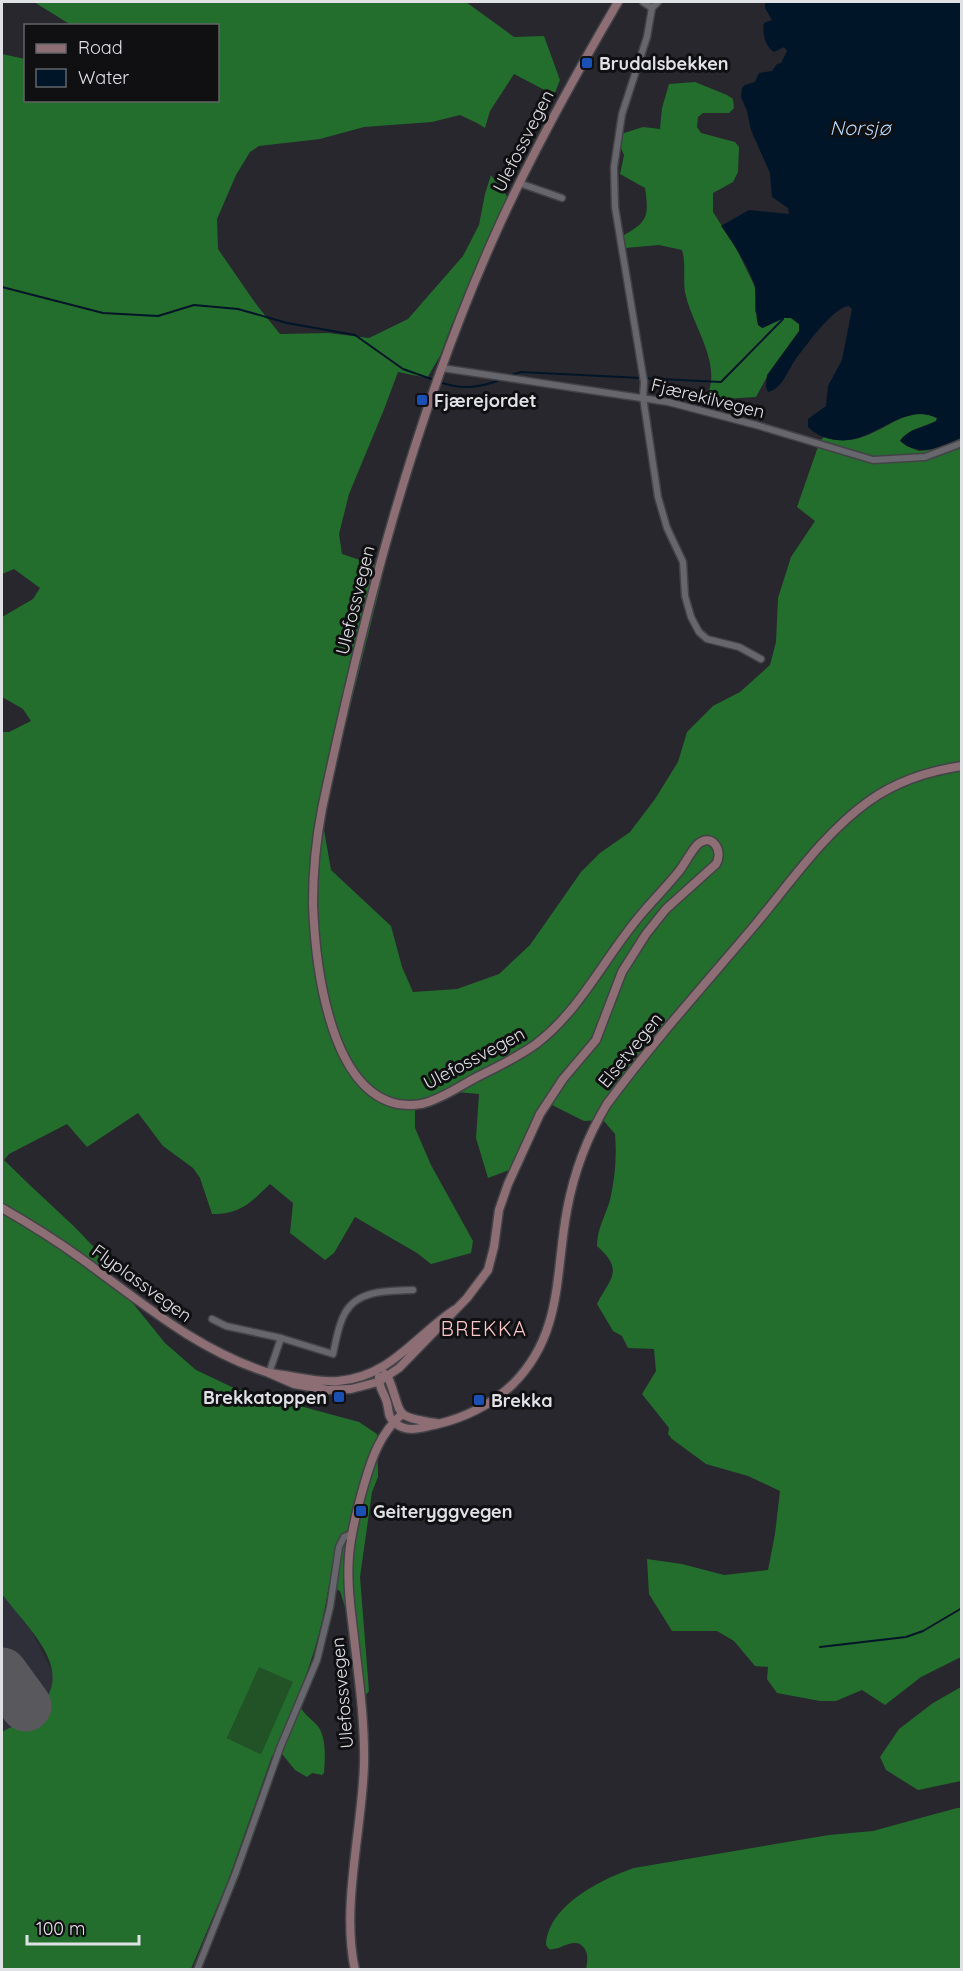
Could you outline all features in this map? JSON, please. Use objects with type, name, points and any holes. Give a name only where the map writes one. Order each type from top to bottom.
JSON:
[{"type":"street","name":"Ulefossvegen","points":[[378,1382],[388,1377],[423,1345],[476,1288],[488,1270],[492,1260],[502,1200],[529,1136],[554,1092],[596,1040],[628,962],[657,920],[716,864],[720,854],[713,842],[705,841],[698,844],[679,872],[628,930],[585,994],[563,1020],[523,1053],[444,1095],[416,1105],[384,1100],[369,1090],[350,1068],[340,1047],[329,1012],[316,948],[313,903],[317,833],[393,520],[442,368],[493,239],[549,121],[618,2]]},
{"type":"street","points":[[643,2],[652,8]]},
{"type":"street","points":[[658,2],[652,8],[649,31],[622,114],[614,185],[615,207],[644,382],[643,397],[658,497],[667,528],[683,562],[685,596],[691,617],[699,632],[707,639],[739,647],[761,659]]},
{"type":"street","points":[[519,183],[562,198]]},
{"type":"street","name":"Fjærekilvegen","points":[[442,368],[643,397],[736,419],[873,460],[925,457],[962,443]]},
{"type":"street","name":"Elsetvegen","points":[[393,1422],[402,1428],[426,1428],[465,1417],[494,1400],[521,1375],[541,1347],[555,1305],[564,1227],[574,1176],[591,1132],[618,1089],[802,868],[844,822],[868,802],[897,784],[926,773],[962,765]]},
{"type":"street","name":"Flyplassvegen","points":[[2,1208],[64,1247],[185,1335],[226,1357],[294,1384],[328,1390],[351,1389],[378,1382]]},
{"type":"street","name":"Flyplassvegen","points":[[212,1318],[226,1326],[281,1338],[333,1354],[344,1314],[356,1302],[374,1293],[413,1290]]},
{"type":"street","name":"Ulefossvegen","points":[[380,1370],[454,1310]]},
{"type":"street","points":[[269,1373],[281,1338]]},
{"type":"street","points":[[380,1370],[388,1377],[402,1414]]},
{"type":"street","points":[[380,1370],[378,1382],[393,1422]]},
{"type":"street","name":"Flyplassvegen","points":[[269,1373],[319,1381],[338,1381],[362,1377],[380,1370]]},
{"type":"street","name":"Ulefossvegen","points":[[355,1970],[352,1952],[351,1903],[363,1771],[364,1732],[349,1597],[351,1534],[357,1507],[377,1445],[393,1422],[402,1414]]},
{"type":"street","name":"Elsetvegen","points":[[402,1414],[412,1420],[437,1424]]},
{"type":"street","points":[[196,1970],[236,1872],[280,1748],[317,1660],[330,1607],[339,1547],[344,1537],[351,1534]]},
{"type":"shaded area","points":[[2,1594],[32,1632],[59,1685],[2,1755]]},
{"type":"green space","points":[[34,2],[466,2],[514,37],[544,36],[560,80],[554,95],[514,74],[490,111],[485,128],[460,115],[432,122],[364,127],[320,139],[259,146],[250,152],[236,175],[217,219],[218,249],[280,334],[328,333],[369,338],[408,319],[463,256],[479,225],[491,175],[509,199],[499,215],[500,223],[466,302],[452,324],[440,356],[427,378],[398,372],[349,494],[339,534],[342,554],[375,565],[382,579],[330,787],[324,830],[331,870],[391,926],[402,967],[413,992],[457,989],[499,974],[530,945],[581,872],[600,853],[630,832],[655,799],[678,762],[687,732],[713,706],[740,692],[770,665],[776,642],[778,598],[791,557],[815,521],[797,507],[820,441],[824,437],[841,440],[857,439],[910,415],[923,414],[937,418],[936,421],[911,431],[905,445],[919,451],[938,449],[961,438],[961,1657],[921,1677],[885,1705],[862,1690],[836,1701],[820,1701],[777,1693],[767,1679],[768,1667],[755,1666],[734,1641],[717,1631],[672,1631],[649,1594],[647,1559],[682,1564],[724,1575],[768,1570],[780,1491],[748,1476],[706,1464],[672,1439],[668,1434],[669,1428],[642,1394],[656,1371],[654,1349],[628,1348],[622,1336],[613,1331],[597,1304],[610,1281],[613,1268],[606,1255],[597,1246],[600,1228],[610,1200],[616,1159],[615,1134],[603,1120],[584,1121],[552,1105],[537,1120],[512,1169],[488,1178],[476,1138],[479,1094],[456,1092],[415,1106],[415,1128],[431,1165],[473,1241],[471,1253],[431,1264],[417,1253],[355,1217],[334,1253],[325,1260],[290,1233],[293,1203],[270,1184],[251,1202],[238,1210],[212,1214],[200,1178],[193,1168],[163,1146],[138,1113],[87,1147],[67,1124],[9,1154],[4,1160],[109,1261],[110,1275],[165,1343],[196,1370],[234,1388],[359,1422],[377,1434],[378,1477],[372,1492],[360,1577],[369,1691],[357,1706],[345,1607],[340,1591],[329,1585],[320,1630],[299,1699],[302,1709],[322,1734],[324,1773],[322,1775],[312,1773],[307,1777],[295,1770],[282,1754],[276,1753],[272,1756],[228,1881],[191,1969],[2,1969],[2,1732],[30,1715],[45,1700],[52,1684],[52,1669],[37,1638],[2,1594],[2,732],[9,732],[31,721],[23,709],[2,697],[2,617],[33,599],[40,588],[14,569],[2,574],[2,54],[24,59],[24,102],[219,102],[219,24],[69,24]],"holes":[[[259,1667],[293,1682],[261,1754],[227,1738]]]},
{"type":"green space","points":[[695,82],[733,99],[734,108],[729,113],[703,113],[698,117],[697,127],[701,133],[735,142],[739,147],[738,172],[733,182],[713,193],[713,212],[736,248],[755,287],[755,311],[763,328],[784,318],[791,318],[799,324],[800,331],[768,375],[756,397],[705,400],[710,387],[711,373],[705,346],[685,292],[682,250],[659,245],[625,248],[617,239],[644,220],[647,207],[645,188],[620,174],[624,155],[621,148],[621,134],[643,127],[660,129],[662,108],[669,84]]},
{"type":"green space","points":[[259,1666],[294,1682],[261,1754],[227,1738]]},
{"type":"green space","points":[[961,1687],[961,1781],[918,1790],[886,1770],[880,1757],[899,1729],[933,1703]]},
{"type":"green space","points":[[962,1808],[961,1969],[586,1969],[587,1955],[580,1944],[572,1943],[553,1949],[549,1949],[546,1945],[549,1931],[566,1906],[607,1879],[634,1868],[829,1835],[873,1831]]},
{"type":"water","name":"Norsjø","points":[[765,2],[961,2],[961,438],[923,450],[915,449],[900,441],[912,431],[936,421],[937,418],[924,414],[899,419],[850,440],[825,438],[808,427],[808,419],[826,406],[828,386],[842,360],[852,309],[849,306],[842,308],[827,320],[795,360],[781,383],[768,392],[767,375],[799,331],[799,324],[791,318],[784,318],[762,328],[758,325],[753,281],[741,256],[721,226],[749,210],[789,214],[788,208],[772,197],[770,173],[751,130],[741,97],[742,88],[745,85],[755,82],[759,73],[772,71],[777,64],[781,63],[787,51],[784,47],[774,52],[766,43],[764,23],[772,20],[765,8]]},
{"type":"waterway","points":[[2,287],[103,313],[158,316],[194,305],[238,309],[287,323],[355,335],[403,369],[434,380]]},
{"type":"waterway","points":[[508,376],[521,372],[721,382],[783,319]]},
{"type":"waterway","points":[[439,382],[470,387],[500,380]]},
{"type":"waterway","points":[[820,1647],[906,1637],[923,1631],[962,1608]]},
{"type":"taxiway","points":[[2,1673],[22,1680],[28,1686],[28,1691],[24,1698],[14,1700],[2,1687]]},
{"type":"runway","points":[[2,1673],[26,1706]]},
{"type":"place","name":"Brudalsbekken","points":[[587,63]]},
{"type":"place","name":"Fjærejordet","points":[[422,400]]},
{"type":"place","name":"Brekkatoppen","points":[[339,1397]]},
{"type":"place","name":"Brekka","points":[[479,1400]]},
{"type":"place","name":"Geiteryggvegen","points":[[361,1511]]},
{"type":"district","name":"BREKKA","points":[[484,1328]]}]
